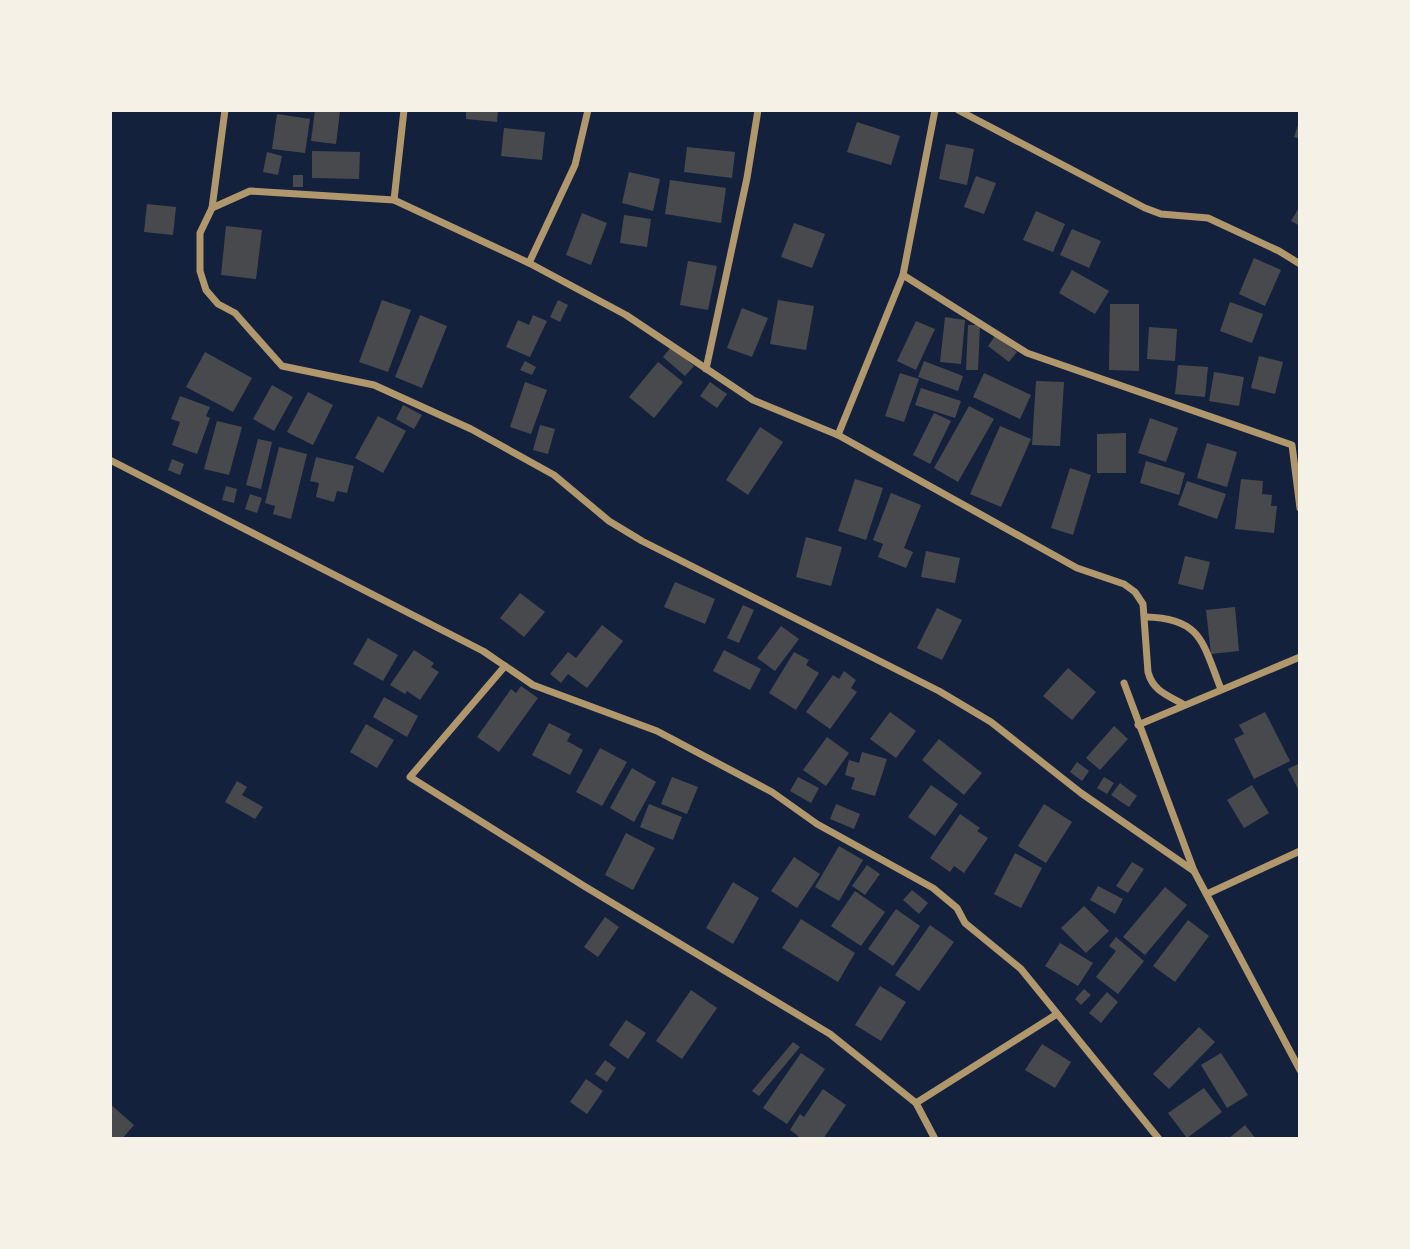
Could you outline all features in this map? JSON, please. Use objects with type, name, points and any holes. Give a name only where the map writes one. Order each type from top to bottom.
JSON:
[{"type":"street","points":[[225,110],[212,208],[200,233],[200,271],[206,290],[218,304],[235,313],[282,366],[374,385],[471,429],[554,475],[609,521],[642,541],[939,691],[991,722],[1081,793],[1194,871]]},
{"type":"street","points":[[394,201],[404,110]]},
{"type":"street","points":[[529,262],[575,165],[588,110]]},
{"type":"street","points":[[706,369],[747,178],[758,110]]},
{"type":"street","points":[[838,435],[903,275],[935,110]]},
{"type":"street","points":[[958,110],[1144,208],[1161,214],[1208,218],[1279,251],[1300,264]]},
{"type":"street","points":[[212,208],[250,191],[394,201],[529,262],[626,315],[753,400],[838,435],[1077,568],[1124,584],[1135,592],[1143,604],[1151,683],[1156,689],[1183,704]]},
{"type":"street","points":[[903,275],[1027,353],[1292,445],[1300,508]]},
{"type":"street","points":[[110,460],[482,651],[534,685],[657,731],[772,792],[817,824],[933,888],[957,908],[965,923],[1021,970],[1159,1139]]},
{"type":"street","points":[[1146,617],[1178,621],[1192,629],[1201,640],[1221,689]]},
{"type":"street","points":[[1138,724],[1300,657]]},
{"type":"street","points":[[505,666],[410,777],[584,886],[830,1034],[916,1103],[935,1139]]},
{"type":"street","points":[[1124,683],[1194,871],[1300,1070]]},
{"type":"street","points":[[1207,894],[1300,851]]},
{"type":"street","points":[[916,1103],[1057,1014]]},
{"type":"building","points":[[315,110],[340,111],[336,144],[311,141]]},
{"type":"building","points":[[466,110],[498,110],[497,122],[466,119]]},
{"type":"building","points":[[277,114],[310,119],[305,153],[272,149]]},
{"type":"building","points":[[1300,119],[1300,139],[1294,137]]},
{"type":"building","points":[[857,122],[900,136],[891,165],[847,152]]},
{"type":"building","points":[[504,128],[545,132],[542,160],[501,156]]},
{"type":"building","points":[[946,144],[974,149],[967,185],[939,179]]},
{"type":"building","points":[[687,147],[735,152],[732,178],[684,172]]},
{"type":"building","points":[[312,151],[360,152],[359,179],[312,178]]},
{"type":"building","points":[[267,152],[282,156],[278,175],[263,172]]},
{"type":"building","points":[[629,172],[660,179],[653,211],[622,203]]},
{"type":"building","points":[[293,175],[303,175],[303,187],[293,187]]},
{"type":"building","points":[[976,176],[996,183],[984,214],[964,207]]},
{"type":"building","points":[[670,180],[726,188],[721,223],[665,214]]},
{"type":"building","points":[[147,204],[176,207],[173,235],[144,232]]},
{"type":"building","points":[[1300,206],[1300,226],[1291,221]]},
{"type":"building","points":[[1036,211],[1065,224],[1053,252],[1023,240]]},
{"type":"building","points":[[582,213],[607,223],[591,265],[566,255]]},
{"type":"building","points":[[624,215],[651,219],[647,247],[620,243]]},
{"type":"building","points":[[794,223],[825,234],[812,268],[781,257]]},
{"type":"building","points":[[226,226],[262,230],[256,279],[221,275]]},
{"type":"building","points":[[1072,229],[1101,241],[1089,268],[1060,255]]},
{"type":"building","points":[[1254,258],[1281,270],[1265,306],[1239,294]]},
{"type":"building","points":[[688,261],[717,266],[708,310],[680,305]]},
{"type":"building","points":[[1072,270],[1109,291],[1095,314],[1059,293]]},
{"type":"building","points":[[382,300],[411,310],[388,372],[359,362]]},
{"type":"building","points":[[558,300],[568,305],[560,322],[550,317]]},
{"type":"building","points":[[778,300],[814,306],[806,350],[770,344]]},
{"type":"building","points":[[1230,302],[1263,314],[1252,343],[1220,331]]},
{"type":"building","points":[[1110,304],[1139,304],[1139,371],[1109,370]]},
{"type":"building","points":[[742,308],[768,318],[752,357],[727,348]]},
{"type":"building","points":[[420,315],[447,326],[422,388],[395,377]]},
{"type":"building","points":[[533,315],[547,321],[530,357],[506,347],[518,320],[529,325]]},
{"type":"building","points":[[945,317],[965,320],[961,364],[940,362]]},
{"type":"building","points":[[916,321],[935,329],[916,370],[897,361]]},
{"type":"building","points":[[968,325],[980,325],[978,370],[966,370]]},
{"type":"building","points":[[1149,327],[1177,329],[1175,361],[1147,359]]},
{"type":"building","points":[[995,336],[1017,352],[1009,362],[988,346]]},
{"type":"building","points":[[671,347],[694,366],[685,376],[663,357]]},
{"type":"building","points":[[205,352],[252,378],[233,412],[186,387]]},
{"type":"building","points":[[1259,356],[1283,362],[1275,394],[1251,388]]},
{"type":"building","points":[[525,361],[536,367],[532,375],[520,370]]},
{"type":"building","points":[[924,361],[963,376],[958,391],[918,377]]},
{"type":"building","points":[[658,362],[683,382],[654,418],[629,397]]},
{"type":"building","points":[[1178,365],[1208,367],[1205,397],[1175,394]]},
{"type":"building","points":[[1214,372],[1244,377],[1239,406],[1209,401]]},
{"type":"building","points":[[900,373],[919,379],[904,422],[885,416]]},
{"type":"building","points":[[984,373],[1031,395],[1020,419],[973,397]]},
{"type":"building","points":[[1036,381],[1064,382],[1060,446],[1032,445]]},
{"type":"building","points":[[525,382],[547,390],[531,434],[510,427]]},
{"type":"building","points":[[710,382],[727,394],[717,408],[700,396]]},
{"type":"building","points":[[272,385],[293,397],[274,431],[253,419]]},
{"type":"building","points":[[921,388],[961,401],[955,418],[915,405]]},
{"type":"building","points":[[308,392],[333,405],[313,445],[287,432]]},
{"type":"building","points":[[180,396],[210,407],[206,416],[210,418],[197,454],[172,445],[180,422],[171,419]]},
{"type":"building","points":[[403,405],[422,415],[414,429],[396,419]]},
{"type":"building","points":[[969,406],[994,419],[958,482],[934,468]]},
{"type":"building","points":[[934,413],[951,421],[930,464],[913,455]]},
{"type":"building","points":[[378,416],[406,431],[383,473],[355,458]]},
{"type":"building","points":[[1150,418],[1178,428],[1166,462],[1138,453]]},
{"type":"building","points":[[217,421],[242,427],[229,475],[204,469]]},
{"type":"building","points":[[540,425],[555,429],[548,454],[533,450]]},
{"type":"building","points":[[1000,426],[1031,439],[1001,507],[970,494]]},
{"type":"building","points":[[760,427],[783,442],[748,495],[726,480]]},
{"type":"building","points":[[1126,433],[1126,473],[1097,473],[1097,434]]},
{"type":"building","points":[[258,439],[272,442],[261,489],[246,485]]},
{"type":"building","points":[[1207,443],[1237,452],[1227,487],[1197,478]]},
{"type":"building","points":[[279,447],[307,454],[291,519],[273,514],[275,506],[265,503]]},
{"type":"building","points":[[316,457],[354,466],[347,493],[337,491],[334,502],[316,497],[319,483],[310,481]]},
{"type":"building","points":[[172,459],[184,464],[180,475],[168,470]]},
{"type":"building","points":[[1146,461],[1185,473],[1179,495],[1140,483]]},
{"type":"building","points":[[1070,468],[1091,475],[1073,535],[1051,528]]},
{"type":"building","points":[[855,479],[883,488],[866,540],[838,531]]},
{"type":"building","points":[[1241,479],[1263,481],[1262,494],[1272,495],[1271,506],[1277,506],[1274,533],[1235,529]]},
{"type":"building","points":[[1187,481],[1226,494],[1217,519],[1178,505]]},
{"type":"building","points":[[226,486],[237,489],[234,503],[222,500]]},
{"type":"building","points":[[891,493],[921,505],[904,548],[913,552],[906,568],[878,557],[883,544],[873,540]]},
{"type":"building","points":[[250,494],[262,498],[257,513],[245,509]]},
{"type":"building","points":[[806,537],[842,547],[831,586],[796,577]]},
{"type":"building","points":[[926,551],[960,558],[955,583],[921,577]]},
{"type":"building","points":[[1185,556],[1210,562],[1203,590],[1178,584]]},
{"type":"building","points":[[675,582],[715,599],[705,624],[664,607]]},
{"type":"building","points":[[520,593],[545,612],[524,637],[500,618]]},
{"type":"building","points":[[743,605],[754,610],[739,643],[727,638]]},
{"type":"building","points":[[1235,607],[1239,651],[1211,654],[1206,610]]},
{"type":"building","points":[[937,608],[962,620],[942,660],[917,648]]},
{"type":"building","points":[[602,625],[623,641],[587,688],[568,674],[561,683],[550,674],[568,652],[576,658]]},
{"type":"building","points":[[781,626],[799,639],[775,671],[757,658]]},
{"type":"building","points":[[368,638],[398,655],[383,681],[353,664]]},
{"type":"building","points":[[414,650],[434,663],[431,667],[439,672],[420,700],[407,691],[405,694],[390,685]]},
{"type":"building","points":[[724,650],[761,669],[750,690],[713,671]]},
{"type":"building","points":[[794,652],[809,660],[806,665],[819,673],[796,710],[769,693]]},
{"type":"building","points":[[1068,668],[1096,692],[1072,720],[1043,696]]},
{"type":"building","points":[[844,671],[856,680],[851,688],[857,692],[830,729],[806,712],[833,675],[839,679]]},
{"type":"building","points":[[521,686],[538,698],[499,752],[477,737],[511,689],[516,693]]},
{"type":"building","points":[[384,697],[418,716],[407,737],[373,717]]},
{"type":"building","points":[[890,712],[916,731],[896,758],[870,739]]},
{"type":"building","points":[[1265,712],[1290,761],[1254,779],[1234,739],[1244,734],[1239,725]]},
{"type":"building","points":[[549,723],[571,734],[567,741],[583,750],[570,775],[532,755]]},
{"type":"building","points":[[366,724],[394,740],[377,768],[350,752]]},
{"type":"building","points":[[1114,726],[1128,739],[1100,770],[1086,758]]},
{"type":"building","points":[[827,737],[849,753],[826,786],[803,770]]},
{"type":"building","points":[[939,739],[982,773],[964,795],[922,760]]},
{"type":"building","points":[[600,748],[627,762],[602,806],[576,792]]},
{"type":"building","points":[[862,752],[887,759],[875,796],[851,789],[855,778],[845,775],[849,760],[859,763]]},
{"type":"building","points":[[1077,762],[1089,771],[1082,781],[1070,772]]},
{"type":"building","points":[[1300,763],[1300,793],[1288,769]]},
{"type":"building","points":[[632,768],[656,782],[634,822],[610,808]]},
{"type":"building","points":[[672,777],[698,787],[687,814],[661,804]]},
{"type":"building","points":[[798,777],[819,788],[811,803],[790,791]]},
{"type":"building","points":[[1104,777],[1114,783],[1107,794],[1097,788]]},
{"type":"building","points":[[237,781],[247,787],[242,795],[263,807],[255,819],[225,802]]},
{"type":"building","points":[[1120,783],[1137,796],[1129,807],[1111,795]]},
{"type":"building","points":[[931,785],[958,804],[935,836],[908,817]]},
{"type":"building","points":[[1252,785],[1269,813],[1244,828],[1227,800]]},
{"type":"building","points":[[649,804],[682,817],[673,840],[640,827]]},
{"type":"building","points":[[836,804],[860,814],[854,829],[830,819]]},
{"type":"building","points":[[1044,804],[1072,822],[1046,863],[1018,846]]},
{"type":"building","points":[[960,814],[980,828],[977,831],[988,838],[964,873],[954,866],[950,872],[930,858]]},
{"type":"building","points":[[626,833],[655,848],[633,890],[605,875]]},
{"type":"building","points":[[839,846],[863,860],[839,901],[815,887]]},
{"type":"building","points":[[1015,853],[1042,868],[1021,908],[994,894]]},
{"type":"building","points":[[794,857],[820,874],[797,908],[771,891]]},
{"type":"building","points":[[1132,862],[1144,869],[1128,893],[1116,886]]},
{"type":"building","points":[[867,865],[880,874],[865,895],[852,886]]},
{"type":"building","points":[[733,882],[759,898],[733,944],[706,928]]},
{"type":"building","points":[[1098,886],[1123,899],[1115,914],[1090,900]]},
{"type":"building","points":[[1165,887],[1187,905],[1145,955],[1123,937]]},
{"type":"building","points":[[912,890],[928,903],[919,914],[903,900]]},
{"type":"building","points":[[855,891],[885,912],[861,946],[831,926]]},
{"type":"building","points":[[1084,906],[1109,931],[1086,953],[1061,928]]},
{"type":"building","points":[[896,909],[920,926],[893,966],[868,949]]},
{"type":"building","points":[[605,917],[619,927],[598,957],[584,947]]},
{"type":"building","points":[[801,919],[855,953],[838,982],[782,948]]},
{"type":"building","points":[[1188,920],[1209,936],[1175,982],[1153,966]]},
{"type":"building","points":[[930,925],[954,942],[919,991],[895,975]]},
{"type":"building","points":[[1116,937],[1144,961],[1118,994],[1096,977],[1116,951],[1109,946]]},
{"type":"building","points":[[1060,943],[1093,963],[1078,986],[1045,966]]},
{"type":"building","points":[[880,986],[906,1002],[881,1041],[855,1025]]},
{"type":"building","points":[[1084,989],[1091,995],[1081,1005],[1075,999]]},
{"type":"building","points":[[691,990],[717,1008],[682,1059],[656,1041]]},
{"type":"building","points":[[1107,992],[1118,1002],[1101,1023],[1089,1013]]},
{"type":"building","points":[[626,1020],[646,1033],[628,1059],[609,1045]]},
{"type":"building","points":[[1199,1027],[1215,1042],[1169,1089],[1153,1074]]},
{"type":"building","points":[[793,1042],[800,1047],[759,1096],[752,1091]]},
{"type":"building","points":[[1042,1044],[1071,1062],[1055,1088],[1025,1070]]},
{"type":"building","points":[[801,1053],[825,1069],[787,1124],[763,1108]]},
{"type":"building","points":[[1221,1053],[1248,1095],[1227,1108],[1201,1065]]},
{"type":"building","points":[[605,1060],[616,1068],[607,1082],[595,1074]]},
{"type":"building","points":[[586,1079],[603,1091],[587,1114],[570,1102]]},
{"type":"building","points":[[1204,1088],[1222,1112],[1187,1138],[1168,1113]]},
{"type":"building","points":[[823,1089],[846,1105],[823,1139],[802,1139],[790,1130],[800,1114],[804,1117]]},
{"type":"building","points":[[110,1104],[134,1125],[122,1139],[110,1139]]},
{"type":"building","points":[[1245,1125],[1256,1139],[1228,1139]]}]
